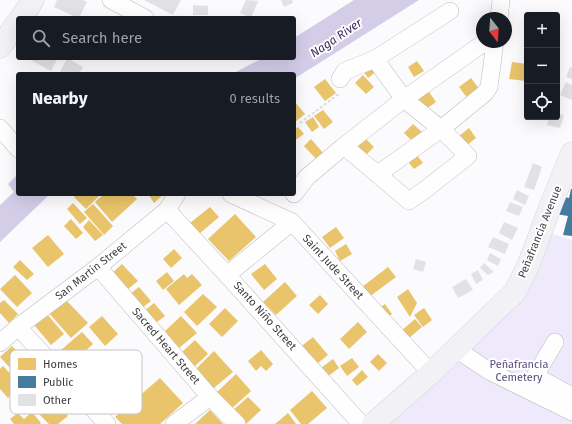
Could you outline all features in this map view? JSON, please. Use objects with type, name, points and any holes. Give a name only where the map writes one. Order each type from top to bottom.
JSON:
[{"type":"main road","points":[[22,16],[33,0]]},
{"type":"main road","points":[[2,40],[16,24]]},
{"type":"main road","name":"Peñafrancia Avenue","points":[[373,424],[431,373],[515,292],[528,266],[572,153]]},
{"type":"street","points":[[111,0],[141,16]]},
{"type":"street","points":[[499,12],[501,0]]},
{"type":"street","points":[[340,79],[345,72],[375,59],[450,12]]},
{"type":"street","points":[[296,191],[307,177],[344,146],[404,99],[476,48]]},
{"type":"street","points":[[378,174],[441,129],[485,93],[489,87],[494,48]]},
{"type":"street","points":[[344,146],[409,201],[426,190],[468,156],[441,129],[404,99],[375,59]]},
{"type":"street","points":[[0,128],[16,147]]},
{"type":"street","name":"San Martin Street","points":[[0,342],[98,267],[167,210],[176,196]]},
{"type":"street","points":[[235,196],[292,222]]},
{"type":"street","points":[[292,196],[291,198],[292,222]]},
{"type":"street","name":"Santo Niño Street","points":[[167,210],[361,424]]},
{"type":"street","points":[[227,275],[292,222]]},
{"type":"street","name":"Saint Jude Street","points":[[292,222],[431,373]]},
{"type":"street","name":"Sacred Heart Street","points":[[98,267],[210,396],[237,424]]},
{"type":"street","points":[[18,327],[39,350]]},
{"type":"street","points":[[555,342],[535,376],[572,396]]},
{"type":"street","points":[[456,349],[489,371],[572,412]]},
{"type":"street","points":[[174,424],[210,396]]},
{"type":"street","points":[[98,414],[107,424]]},
{"type":"path","points":[[300,123],[341,92],[340,79]]},
{"type":"green space","name":"Peñafrancia Cemetery","points":[[550,233],[572,240],[572,424],[382,424],[458,355]]},
{"type":"water","name":"Naga River","points":[[354,0],[419,0],[296,78],[296,72],[236,72],[259,60],[296,60],[296,37]]},
{"type":"water","points":[[16,176],[16,196],[48,196],[0,242],[0,205],[14,192],[8,184]]},
{"type":"building: Homes","points":[[417,61],[424,71],[414,77],[408,67]]},
{"type":"building: Homes","points":[[512,62],[524,64],[524,81],[509,79]]},
{"type":"building: Homes","points":[[372,64],[377,71],[368,78],[363,71]]},
{"type":"building: Homes","points":[[363,75],[374,87],[366,94],[355,83]]},
{"type":"building: Homes","points":[[471,78],[480,90],[468,99],[459,87]]},
{"type":"building: Homes","points":[[325,79],[336,93],[325,101],[314,87]]},
{"type":"building: Homes","points":[[427,89],[436,102],[426,109],[417,97]]},
{"type":"building: Homes","points":[[296,103],[305,114],[296,121]]},
{"type":"building: Homes","points":[[323,110],[333,122],[324,129],[314,116]]},
{"type":"building: Homes","points":[[313,117],[319,127],[312,132],[305,122]]},
{"type":"building: Homes","points":[[413,124],[422,132],[413,142],[404,133]]},
{"type":"building: Homes","points":[[298,127],[304,134],[296,140],[296,128]]},
{"type":"building: Homes","points":[[469,128],[476,138],[466,146],[459,136]]},
{"type":"building: Homes","points":[[362,135],[374,147],[365,156],[353,144]]},
{"type":"building: Homes","points":[[311,139],[324,154],[317,160],[304,146]]},
{"type":"building: Homes","points":[[413,150],[423,163],[414,169],[404,157]]},
{"type":"building: Homes","points":[[75,196],[99,196],[86,209],[74,197]]},
{"type":"building: Homes","points":[[102,196],[134,196],[137,199],[112,222],[95,202]]},
{"type":"building: Homes","points":[[149,196],[162,196],[154,203]]},
{"type":"building: Homes","points":[[73,203],[87,218],[80,224],[67,209]]},
{"type":"building: Homes","points":[[93,204],[113,226],[104,235],[84,212]]},
{"type":"building: Homes","points":[[210,207],[219,217],[199,234],[190,223]]},
{"type":"building: Homes","points":[[235,214],[256,237],[229,261],[208,239]]},
{"type":"building: Homes","points":[[71,219],[83,233],[76,239],[64,226]]},
{"type":"building: Homes","points":[[89,220],[103,235],[95,241],[83,227]]},
{"type":"building: Homes","points":[[336,227],[344,238],[330,248],[322,237]]},
{"type":"building: Homes","points":[[48,235],[64,254],[48,267],[32,248]]},
{"type":"building: Homes","points":[[346,244],[352,254],[340,261],[335,251]]},
{"type":"building: Homes","points":[[174,249],[182,258],[171,268],[163,259]]},
{"type":"building: Homes","points":[[20,260],[34,274],[27,280],[13,267]]},
{"type":"building: Homes","points":[[122,264],[138,281],[123,293],[108,277]]},
{"type":"building: Homes","points":[[265,264],[277,279],[264,290],[251,274]]},
{"type":"building: Homes","points":[[388,267],[396,277],[369,297],[362,287]]},
{"type":"building: Homes","points":[[167,272],[174,281],[163,290],[156,281]]},
{"type":"building: Homes","points":[[184,274],[187,278],[192,274],[202,285],[179,305],[166,289]]},
{"type":"building: Homes","points":[[15,275],[32,293],[17,307],[0,289]]},
{"type":"building: Homes","points":[[285,282],[297,296],[276,315],[263,302]]},
{"type":"building: Homes","points":[[139,287],[151,301],[138,311],[126,297]]},
{"type":"building: Homes","points":[[408,289],[417,303],[410,317],[397,297]]},
{"type":"building: Homes","points":[[203,294],[217,307],[197,326],[184,312]]},
{"type":"building: Homes","points":[[320,295],[328,304],[318,314],[309,305]]},
{"type":"building: Homes","points":[[65,299],[88,323],[71,338],[49,313]]},
{"type":"building: Homes","points":[[4,300],[18,314],[9,323],[0,313],[0,303]]},
{"type":"building: Homes","points":[[154,303],[165,316],[153,325],[143,312]]},
{"type":"building: Homes","points":[[385,304],[392,314],[385,320],[378,309]]},
{"type":"building: Homes","points":[[225,308],[238,321],[222,337],[209,324]]},
{"type":"building: Homes","points":[[424,308],[432,320],[423,327],[414,315]]},
{"type":"building: Homes","points":[[46,313],[64,334],[51,345],[34,325]]},
{"type":"building: Homes","points":[[102,316],[118,334],[105,346],[89,327]]},
{"type":"building: Homes","points":[[181,316],[197,333],[179,348],[165,331]]},
{"type":"building: Homes","points":[[415,319],[422,327],[408,339],[401,331]]},
{"type":"building: Homes","points":[[358,322],[367,332],[349,349],[340,339]]},
{"type":"building: Homes","points":[[82,332],[93,344],[86,350],[61,350]]},
{"type":"building: Homes","points":[[313,337],[328,355],[313,367],[298,349]]},
{"type":"building: Homes","points":[[195,340],[208,354],[194,367],[181,353]]},
{"type":"building: Homes","points":[[12,346],[16,350],[10,350],[10,368],[0,357]]},
{"type":"building: Homes","points":[[261,350],[273,364],[266,371],[261,366],[256,371],[248,361]]},
{"type":"building: Homes","points":[[214,351],[233,372],[209,392],[192,373]]},
{"type":"building: Homes","points":[[378,354],[387,363],[379,371],[370,362]]},
{"type":"building: Homes","points":[[352,358],[359,367],[347,376],[340,366]]},
{"type":"building: Homes","points":[[333,359],[339,368],[323,380],[317,371]]},
{"type":"building: Homes","points":[[3,366],[10,373],[10,396],[8,398],[0,389],[0,369]]},
{"type":"building: Homes","points":[[362,370],[368,377],[357,386],[352,380]]},
{"type":"building: Homes","points":[[236,374],[251,391],[229,411],[214,395]]},
{"type":"building: Homes","points":[[160,378],[183,403],[160,424],[122,424],[115,417],[118,414],[142,414],[142,394]]},
{"type":"building: Homes","points":[[312,391],[327,408],[308,424],[301,424],[290,410]]},
{"type":"building: Homes","points":[[248,397],[261,410],[246,424],[244,424],[232,411]]},
{"type":"building: Homes","points":[[210,410],[223,424],[195,424]]},
{"type":"building: Homes","points":[[288,413],[296,424],[275,424]]},
{"type":"building: Homes","points":[[19,414],[24,419],[30,414],[34,414],[41,423],[14,424],[10,419]]},
{"type":"building: Homes","points":[[39,414],[66,414],[68,416],[58,424],[49,424]]},
{"type":"building: Public","points":[[571,189],[572,236],[563,235],[568,216],[556,214],[560,196],[569,198]]},
{"type":"building: Other","points":[[57,0],[83,0],[87,2],[80,16],[74,16],[54,7]]},
{"type":"building: Other","points":[[144,0],[181,0],[173,15]]},
{"type":"building: Other","points":[[246,0],[258,1],[252,16],[247,16],[240,13]]},
{"type":"building: Other","points":[[281,0],[292,0],[293,3],[284,7]]},
{"type":"building: Other","points":[[193,5],[208,6],[208,15],[193,15]]},
{"type":"building: Other","points":[[31,60],[57,60],[51,71]]},
{"type":"building: Other","points":[[66,60],[71,60],[83,67],[80,72],[60,72]]},
{"type":"building: Other","points":[[570,67],[572,68],[572,79],[566,77]]},
{"type":"building: Other","points":[[566,82],[572,85],[572,100],[560,95]]},
{"type":"building: Other","points":[[560,114],[564,115],[560,128],[547,125],[548,120],[560,120]]},
{"type":"building: Other","points":[[533,163],[542,167],[534,190],[524,187]]},
{"type":"building: Other","points":[[517,190],[529,196],[525,205],[513,199]]},
{"type":"building: Other","points":[[510,202],[523,207],[519,216],[506,211]]},
{"type":"building: Other","points":[[504,222],[518,228],[512,240],[499,233]]},
{"type":"building: Other","points":[[493,237],[509,244],[505,254],[488,247]]},
{"type":"building: Other","points":[[490,253],[501,259],[498,266],[487,260]]},
{"type":"building: Other","points":[[416,259],[426,262],[423,272],[413,269]]},
{"type":"building: Other","points":[[484,263],[494,272],[488,275],[480,268]]},
{"type":"building: Other","points":[[478,270],[483,280],[476,284],[471,274]]},
{"type":"building: Other","points":[[466,279],[473,290],[458,298],[452,287]]}]
